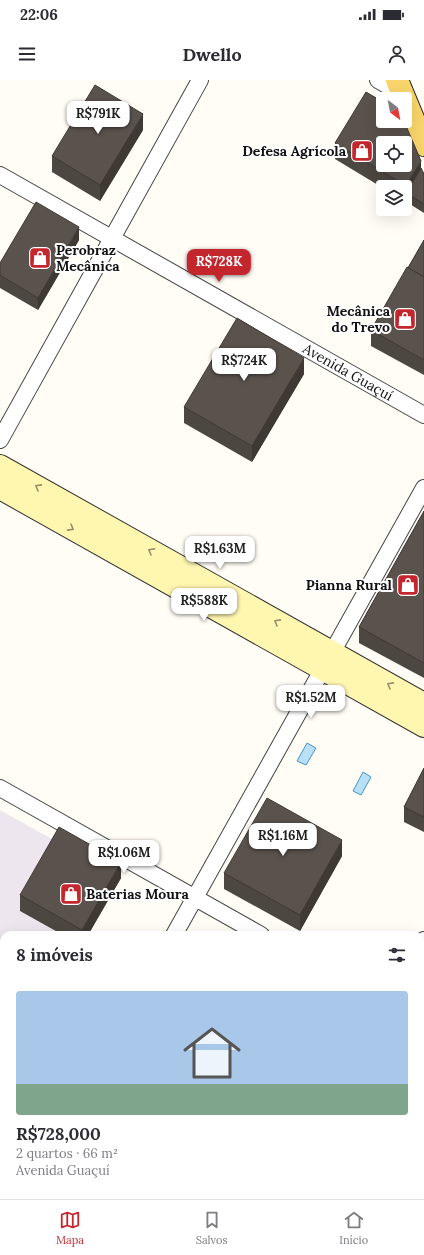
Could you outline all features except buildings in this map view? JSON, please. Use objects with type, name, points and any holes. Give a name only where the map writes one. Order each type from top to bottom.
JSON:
[{"type":"main road","points":[[400,87],[424,144]]},
{"type":"street","points":[[0,440],[200,80]]},
{"type":"street","points":[[378,80],[400,87]]},
{"type":"street","name":"Avenida Guaçuí","points":[[0,175],[424,415]]},
{"type":"street","points":[[0,466],[327,661],[424,726]]},
{"type":"street","points":[[0,488],[327,661],[424,704]]},
{"type":"street","points":[[176,931],[424,488]]},
{"type":"street","points":[[0,788],[254,931]]},
{"type":"shaded area","points":[[0,810],[59,843],[63,931],[0,931]]},
{"type":"water","points":[[307,743],[316,748],[306,765],[297,761]]},
{"type":"water","points":[[363,772],[371,777],[361,795],[353,791]]},
{"type":"place","name":"Defesa Agrícola","points":[[362,151]]},
{"type":"place","name":"Perobraz Mecânica","points":[[40,258]]},
{"type":"place","name":"Mecânica do Trevo","points":[[405,319]]},
{"type":"place","name":"Pianna Rural","points":[[408,585]]},
{"type":"place","name":"Baterias Moura","points":[[71,894]]}]
